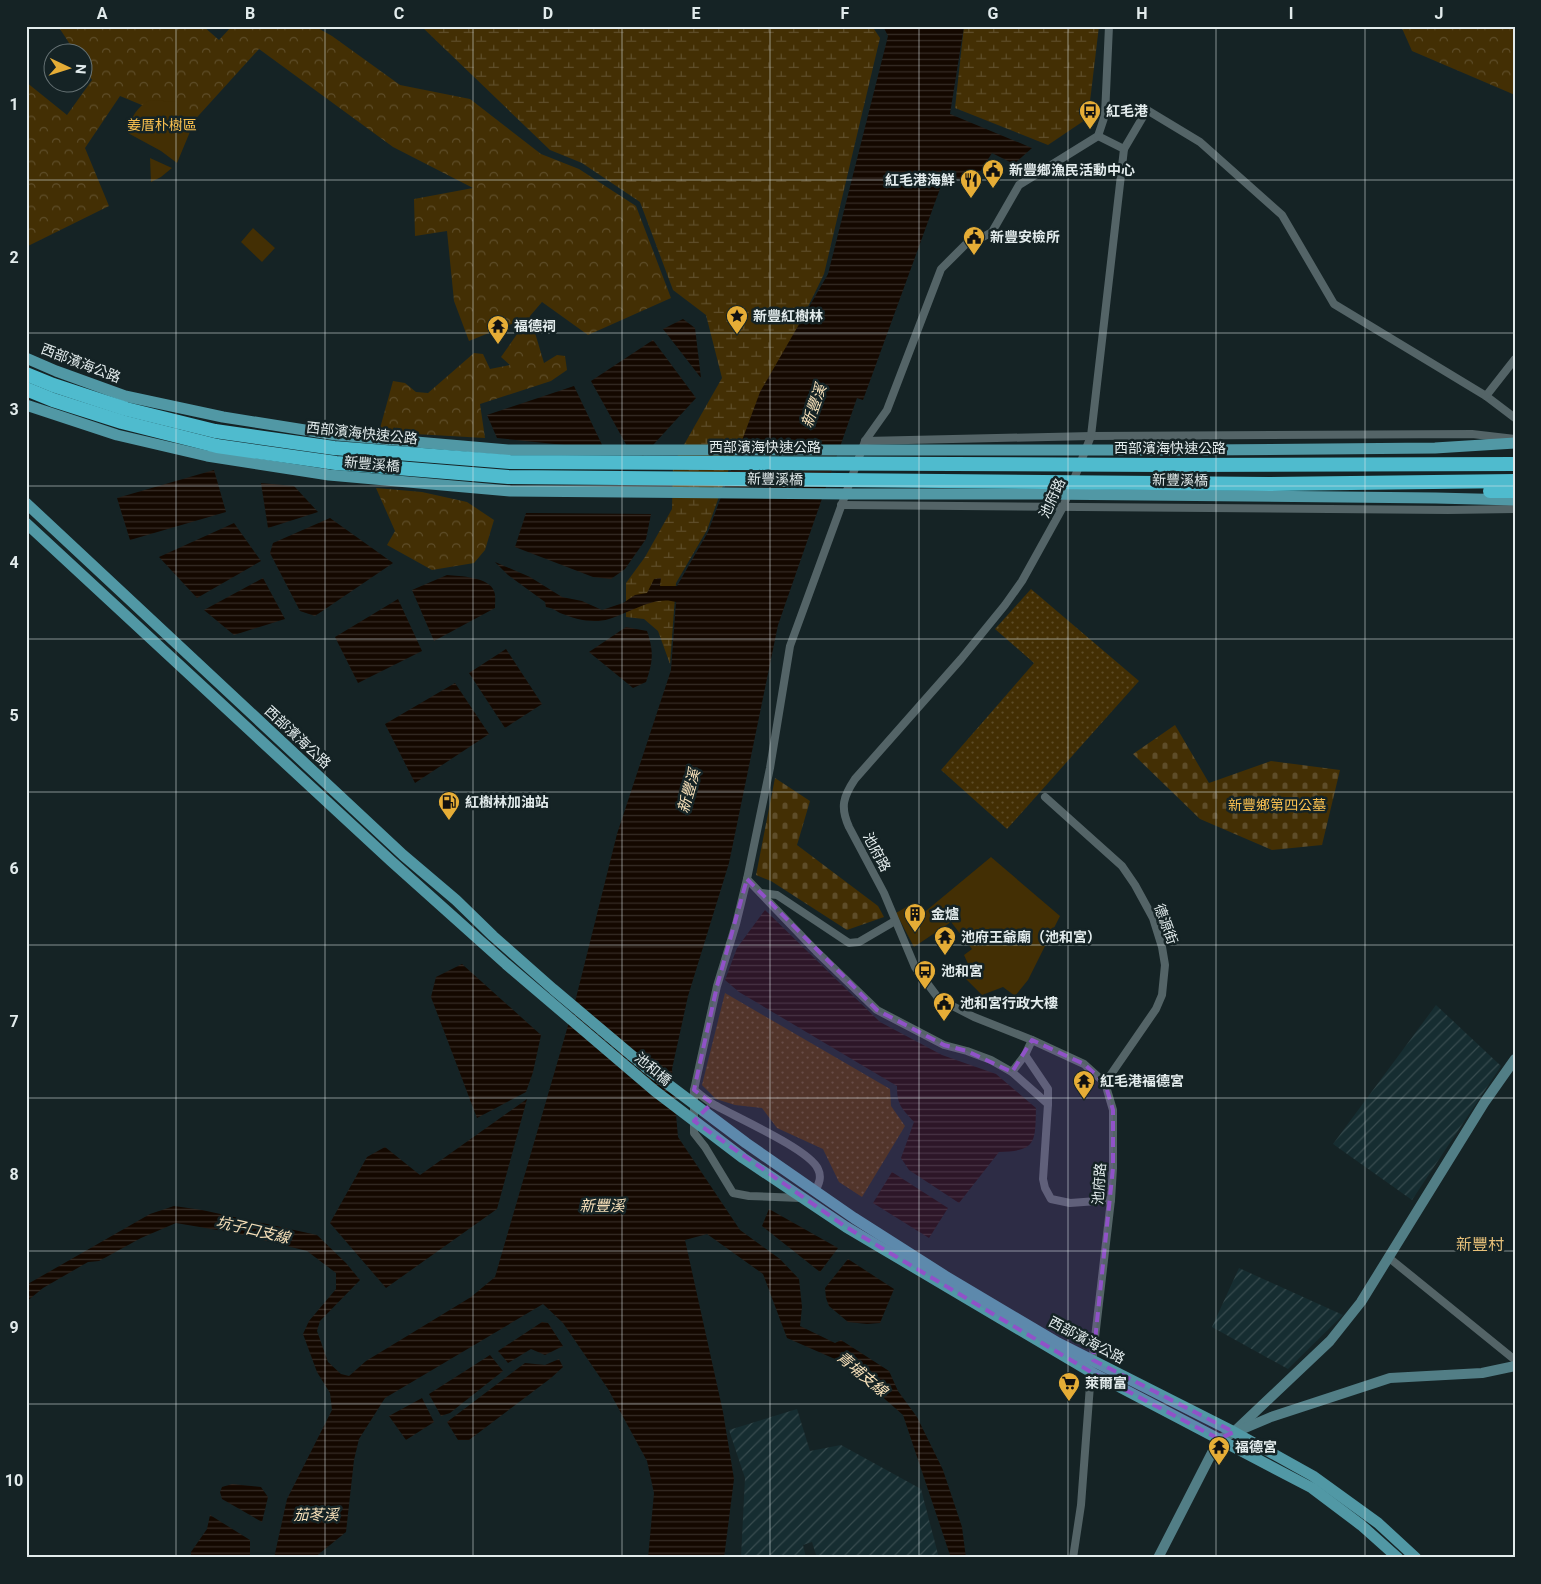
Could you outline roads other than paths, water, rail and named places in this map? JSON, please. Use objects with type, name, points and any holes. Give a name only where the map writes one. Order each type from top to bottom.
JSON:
[{"type":"highway","name":"西部濱海快速公路","points":[[26,374],[126,409],[216,431],[334,448],[510,462],[1155,465],[1515,464]]},
{"type":"highway","points":[[26,389],[53,400],[122,422],[217,446],[336,463],[508,477],[1269,484],[1515,482]]},
{"type":"highway","points":[[1269,484],[1372,489],[1515,491]]},
{"type":"main road","name":"西部濱海公路","points":[[26,358],[125,396]]},
{"type":"main road","name":"新豐溪橋","points":[[125,396],[223,417],[336,435],[508,450],[1200,450],[1435,448],[1515,444]]},
{"type":"main road","name":"新豐溪橋","points":[[26,405],[117,434],[207,456],[329,475],[510,491],[1515,500]]},
{"type":"main road","name":"西部濱海公路","points":[[27,504],[396,848],[553,989]]},
{"type":"main road","name":"西部濱海公路","points":[[26,523],[391,861],[547,999]]},
{"type":"main road","name":"池和橋","points":[[553,989],[649,1070],[746,1143]]},
{"type":"main road","name":"池和橋","points":[[547,999],[656,1091],[743,1158]]},
{"type":"main road","name":"西部濱海公路","points":[[746,1143],[854,1218],[953,1281],[1058,1343],[1234,1432],[1313,1476],[1378,1523],[1416,1558]]},
{"type":"main road","name":"西部濱海公路","points":[[743,1158],[846,1227],[1091,1372],[1312,1488],[1361,1525],[1398,1558]]},
{"type":"street","points":[[803,1198],[749,1196],[733,1193],[705,1147],[694,1133],[694,1090],[717,986],[736,924],[747,879],[770,768],[790,646],[865,441],[887,410],[941,269],[969,241],[983,238],[992,232],[1019,185],[1098,136],[1105,115],[1109,26]]},
{"type":"street","points":[[1098,136],[1124,149],[1148,110],[1200,142],[1282,216],[1334,304],[1486,396],[1515,418]]},
{"type":"street","name":"池府路","points":[[1073,1558],[1081,1505],[1091,1372],[1114,1168],[1113,1110],[1105,1083],[1084,1064],[1032,1040],[974,1017],[939,999],[915,968],[884,893],[845,819],[843,802],[846,792],[854,779],[961,659],[1005,605],[1022,581],[1063,507],[1091,436],[1124,149]]},
{"type":"street","points":[[1486,396],[1515,359]]},
{"type":"street","points":[[865,441],[1091,436],[1472,434],[1515,439]]},
{"type":"street","points":[[897,507],[899,441]]},
{"type":"street","points":[[841,505],[897,507],[1515,509]]},
{"type":"street","name":"德源街","points":[[1045,798],[1122,866],[1153,918],[1162,948],[1165,965],[1162,995],[1156,1009],[1105,1083]]},
{"type":"street","points":[[747,879],[816,951],[877,1010],[944,1045],[991,1060],[1012,1072],[1048,1104]]},
{"type":"street","points":[[762,893],[777,894],[849,943],[859,942],[895,921]]},
{"type":"street","points":[[1012,1072],[1025,1055],[1032,1040]]},
{"type":"street","points":[[1025,1055],[1048,1089],[1043,1179],[1051,1199],[1062,1203],[1111,1200]]},
{"type":"street","points":[[1234,1432],[1330,1341],[1360,1302],[1484,1103],[1515,1059]]},
{"type":"street","points":[[694,1090],[712,1103],[807,1156],[818,1169],[820,1182],[815,1191]]},
{"type":"street","points":[[694,1116],[712,1103]]},
{"type":"street","points":[[1388,1257],[1515,1360]]},
{"type":"street","points":[[1158,1558],[1219,1439],[1271,1417],[1390,1378],[1482,1373],[1515,1366]]},
{"type":"water","name":"新豐溪","points":[[883,26],[964,26],[950,114],[1032,148],[1014,164],[992,153],[973,183],[945,175],[863,400],[857,398],[778,625],[729,863],[688,996],[672,1069],[678,1137],[740,1230],[780,1259],[799,1279],[802,1307],[800,1326],[835,1343],[841,1340],[889,1371],[898,1391],[917,1417],[943,1470],[962,1527],[966,1558],[951,1558],[903,1415],[844,1363],[787,1338],[763,1274],[707,1234],[685,1240],[723,1412],[734,1479],[724,1558],[648,1558],[654,1493],[647,1461],[608,1389],[563,1323],[543,1304],[385,1398],[359,1439],[354,1460],[346,1532],[314,1558],[274,1558],[287,1499],[332,1410],[330,1393],[317,1372],[303,1334],[309,1321],[336,1289],[336,1273],[307,1251],[235,1233],[176,1223],[141,1238],[99,1261],[88,1262],[43,1288],[26,1302],[26,1285],[150,1214],[174,1206],[202,1210],[317,1235],[346,1263],[360,1280],[320,1321],[317,1331],[328,1362],[341,1374],[349,1376],[366,1361],[471,1297],[495,1277],[576,998],[617,834],[671,670],[676,602],[668,600],[651,603],[609,619],[590,621],[578,619],[546,607],[545,602],[508,575],[495,562],[530,577],[562,597],[582,601],[602,610],[623,603],[635,595],[647,593],[654,579],[661,578],[660,586],[677,586],[708,532],[760,392],[828,274],[888,36]]},
{"type":"water","points":[[683,319],[695,328],[701,378],[663,329]]},
{"type":"water","points":[[653,340],[696,398],[643,456],[628,448],[591,381]]},
{"type":"water","points":[[574,386],[604,449],[497,438],[487,415]]},
{"type":"water","points":[[214,470],[226,512],[130,540],[117,498]]},
{"type":"water","points":[[261,483],[294,486],[318,512],[268,528]]},
{"type":"water","points":[[526,513],[651,514],[646,539],[625,569],[611,579],[593,577],[515,547]]},
{"type":"water","points":[[330,518],[393,563],[315,616],[300,611],[270,553],[273,543]]},
{"type":"water","points":[[234,523],[261,561],[197,598],[159,557]]},
{"type":"water","points":[[447,575],[473,578],[491,586],[494,591],[495,608],[434,641],[412,590]]},
{"type":"water","points":[[263,578],[285,619],[234,635],[204,610]]},
{"type":"water","points":[[398,599],[422,651],[358,683],[335,637]]},
{"type":"water","points":[[626,627],[647,631],[652,651],[646,682],[633,688],[589,652]]},
{"type":"water","points":[[506,649],[542,704],[505,728],[469,673]]},
{"type":"water","points":[[455,683],[489,734],[415,783],[385,724]]},
{"type":"water","points":[[765,910],[880,1022],[942,1055],[996,1074],[1036,1108],[1034,1137],[1027,1147],[999,1152],[959,1203],[909,1170],[901,1158],[914,1122],[903,1110],[899,1102],[897,1086],[739,992],[725,980],[737,948]]},
{"type":"water","points":[[462,964],[541,1035],[533,1072],[526,1092],[477,1118],[431,997],[436,977]]},
{"type":"water","points":[[527,1099],[497,1209],[386,1288],[330,1223],[367,1157],[385,1147],[420,1175]]},
{"type":"water","points":[[892,1172],[948,1208],[929,1238],[873,1203]]},
{"type":"water","points":[[769,1209],[838,1248],[820,1272],[762,1226]]},
{"type":"water","points":[[848,1259],[894,1289],[880,1323],[848,1322],[829,1306],[825,1288]]},
{"type":"water","points":[[542,1322],[548,1323],[563,1346],[545,1355],[531,1349],[508,1363],[498,1351]]},
{"type":"water","points":[[490,1355],[503,1371],[450,1413],[441,1416],[429,1394]]},
{"type":"water","points":[[559,1359],[563,1367],[551,1378],[469,1440],[458,1440],[447,1422],[525,1363],[545,1365]]},
{"type":"water","points":[[422,1398],[434,1422],[406,1440],[389,1416]]},
{"type":"water","points":[[232,1484],[261,1487],[268,1497],[262,1522],[222,1499],[220,1492],[222,1487]]},
{"type":"water","points":[[210,1515],[250,1540],[250,1558],[191,1558],[191,1552],[207,1529]]},
{"type":"place","name":"紅毛港","points":[[1090,130]]},
{"type":"place","name":"新豐鄉漁民活動中心","points":[[993,189]]},
{"type":"place","name":"紅毛港海鮮","points":[[971,199]]},
{"type":"place","name":"新豐安檢所","points":[[974,256]]},
{"type":"place","name":"新豐紅樹林","points":[[737,335]]},
{"type":"place","name":"福德祠","points":[[498,345]]},
{"type":"place","name":"紅樹林加油站","points":[[449,821]]},
{"type":"place","name":"金爐","points":[[915,933]]},
{"type":"place","name":"池府王爺廟（池和宮）","points":[[945,956]]},
{"type":"place","name":"池和宮","points":[[925,990]]},
{"type":"place","name":"池和宮行政大樓","points":[[944,1022]]},
{"type":"place","name":"紅毛港福德宮","points":[[1084,1100]]},
{"type":"place","name":"萊爾富","points":[[1069,1402]]},
{"type":"place","name":"福德宮","points":[[1219,1466]]},
{"type":"district","name":"新豐村","points":[[1480,1244]]},
{"type":"park label","name":"姜厝朴樹區","points":[[162,125]]},
{"type":"park label","name":"新豐鄉第四公墓","points":[[1277,805]]},
{"type":"water label","name":"坑子口支線","points":[[253,1230]]},
{"type":"water label","name":"青埔支線","points":[[862,1374]]},
{"type":"water label","name":"茄苳溪","points":[[316,1515]]}]
